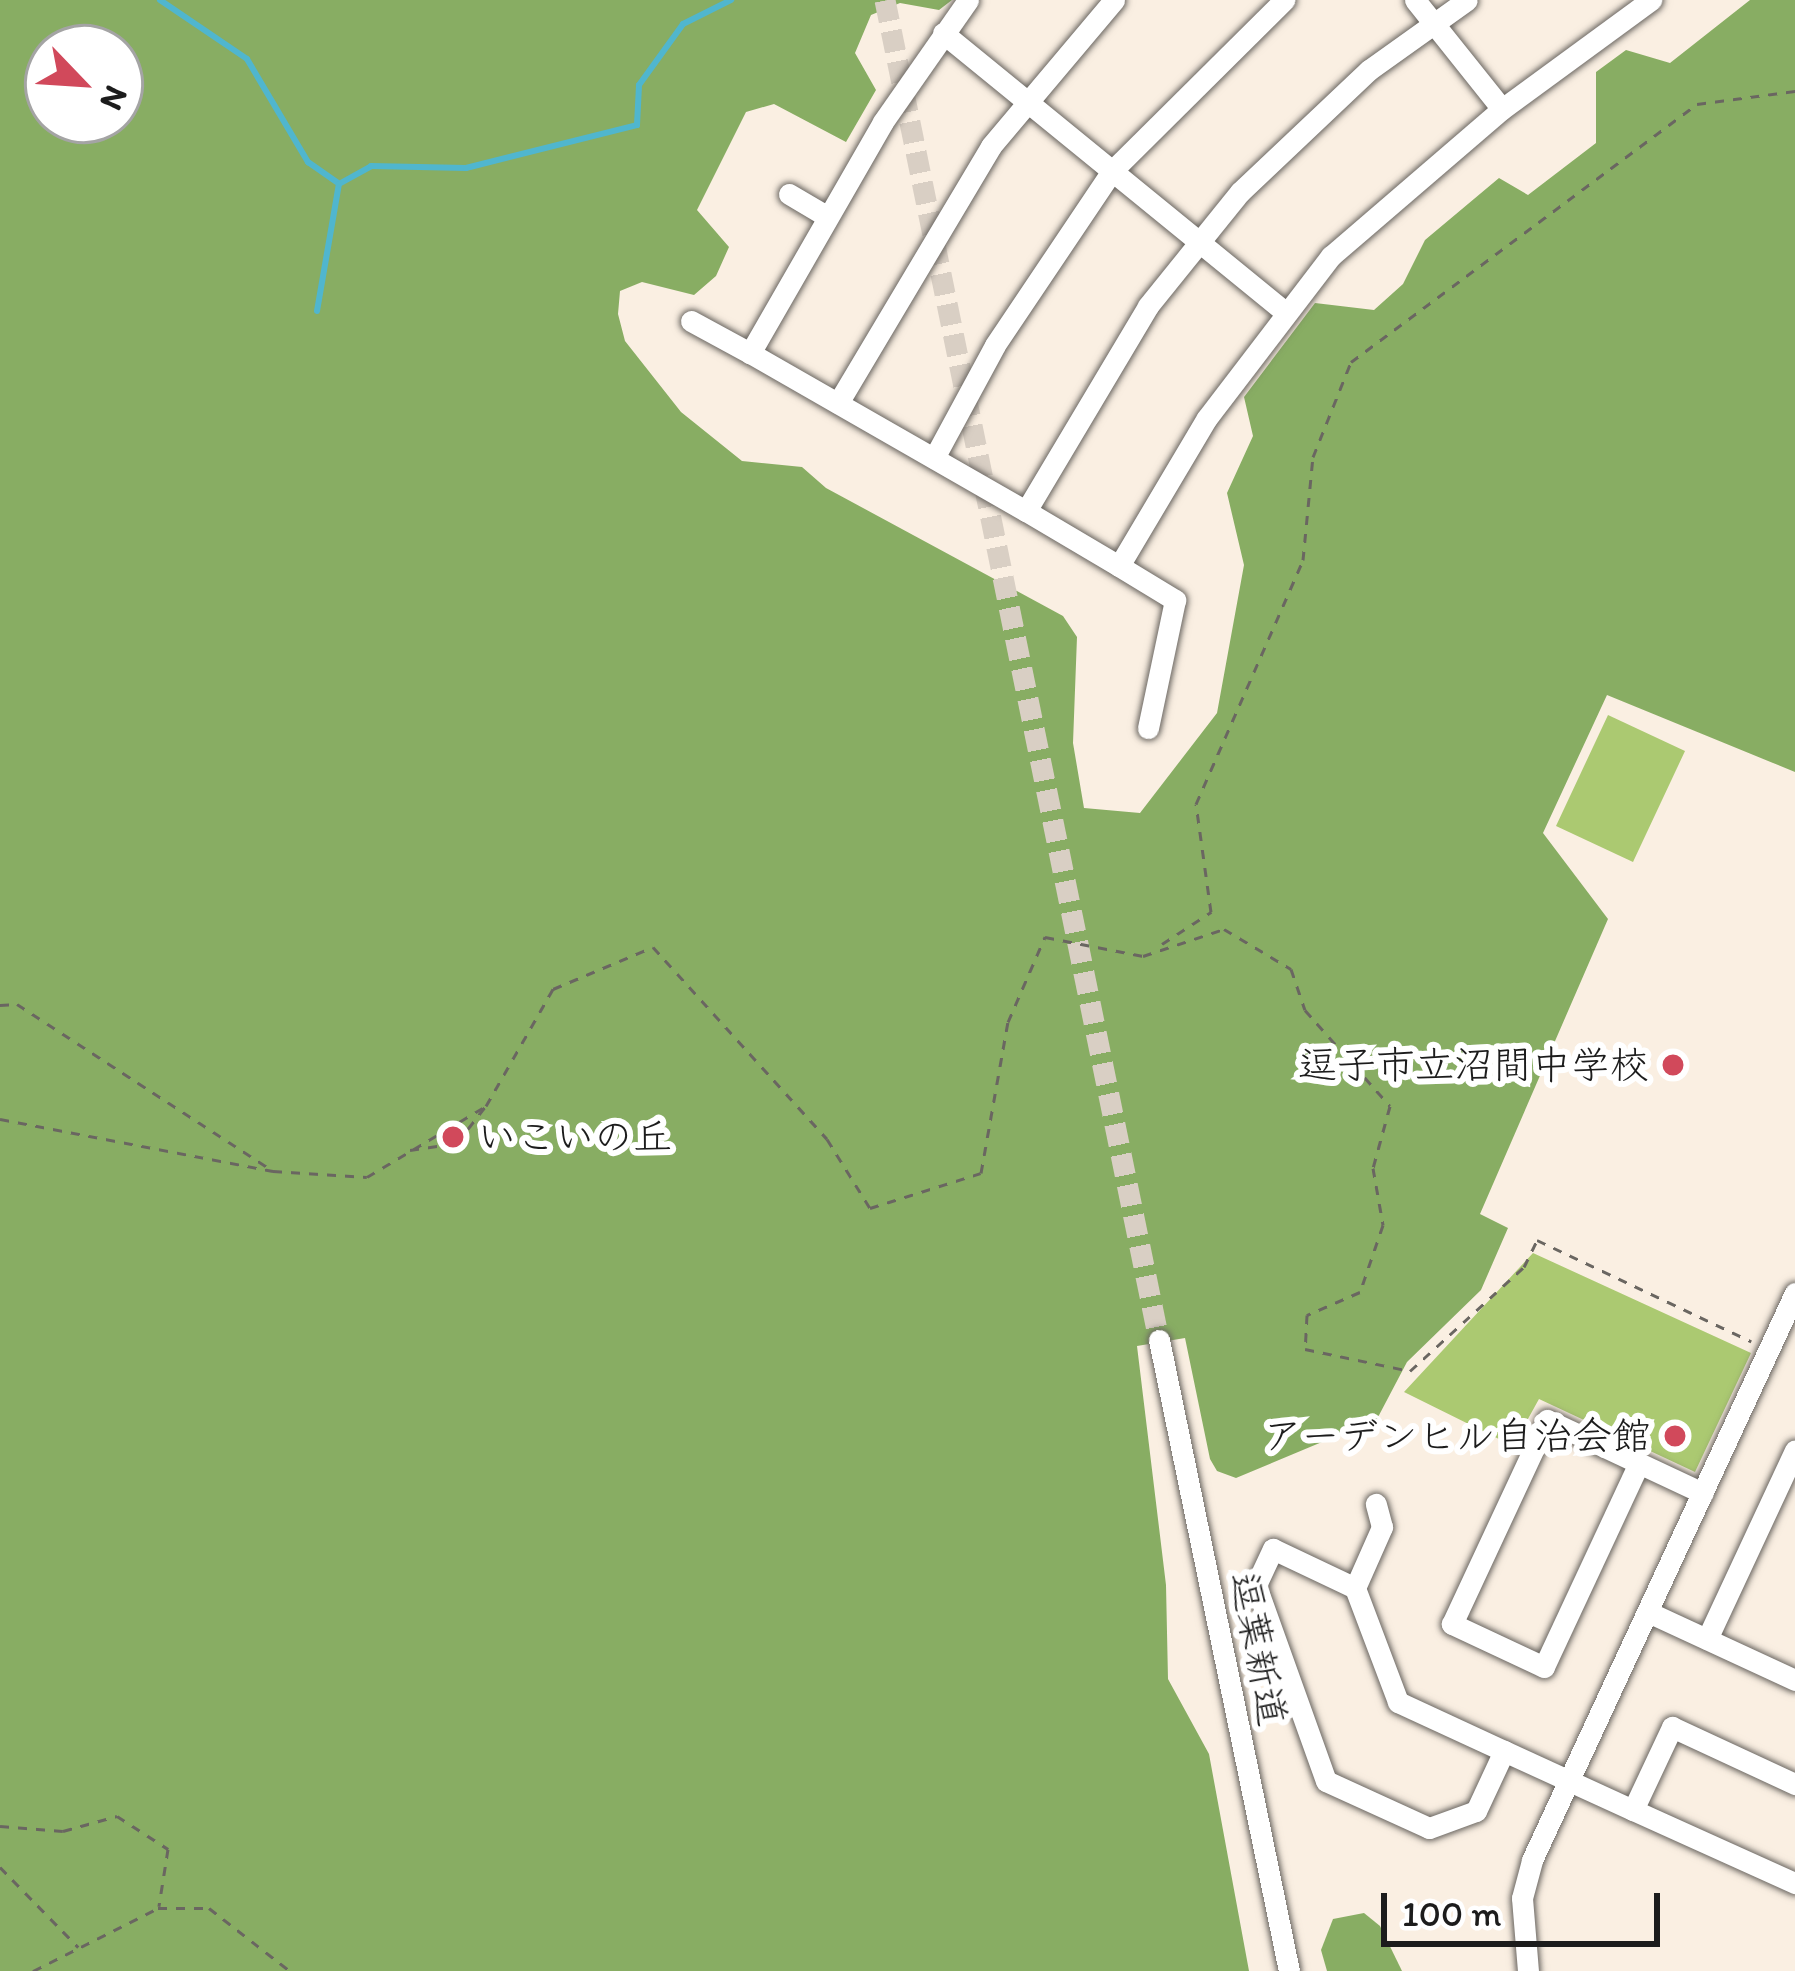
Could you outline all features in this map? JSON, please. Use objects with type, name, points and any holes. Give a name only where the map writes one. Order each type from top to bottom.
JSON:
[{"type":"street","points":[[750,353],[827,217],[968,0]]},
{"type":"street","points":[[838,403],[961,190],[1025,100],[1114,0]]},
{"type":"street","points":[[934,458],[1006,328],[1112,171],[1284,0]]},
{"type":"street","points":[[1415,0],[1502,109]]},
{"type":"street","points":[[1027,511],[1148,306],[1198,241],[1324,109],[1467,0]]},
{"type":"street","points":[[1119,566],[1207,418],[1284,310],[1379,208],[1502,109],[1651,0]]},
{"type":"street","points":[[943,33],[1284,310]]},
{"type":"street","points":[[789,194],[827,217]]},
{"type":"street","points":[[691,321],[1175,600],[1148,728]]},
{"type":"street","points":[[1528,1971],[1522,1898],[1544,1834],[1795,1293]]},
{"type":"street","name":"逗葉新道","points":[[1159,1340],[1289,1971]]},
{"type":"street","points":[[1639,1463],[1544,1667],[1452,1624],[1547,1420],[1639,1463],[1703,1493]]},
{"type":"street","points":[[1707,1639],[1795,1450]]},
{"type":"street","points":[[1355,1588],[1382,1527],[1376,1504]]},
{"type":"street","points":[[1504,1750],[1476,1811],[1429,1828],[1326,1780],[1256,1585],[1273,1550],[1355,1588],[1398,1702],[1504,1750],[1570,1781],[1795,1883]]},
{"type":"street","points":[[1648,1612],[1795,1679]]},
{"type":"street","points":[[1634,1810],[1672,1727],[1795,1784]]},
{"type":"path","points":[[409,1150],[457,1143],[486,1106],[553,989],[653,947],[827,1139],[870,1208],[981,1173],[1008,1022],[1045,937],[1143,956],[1211,912],[1196,804],[1303,560],[1313,457],[1352,362],[1696,104],[1795,91]]},
{"type":"path","points":[[1155,948],[1224,929],[1291,969],[1305,1010],[1390,1106],[1373,1168],[1384,1225],[1360,1292],[1306,1315],[1305,1349],[1410,1371],[1524,1267],[1537,1240],[1769,1349]]},
{"type":"path","points":[[0,1005],[16,1004],[273,1171]]},
{"type":"path","points":[[0,1119],[273,1171],[367,1177],[486,1106]]},
{"type":"path","points":[[0,1826],[63,1831],[117,1816],[168,1849],[158,1908]]},
{"type":"path","points":[[0,1867],[79,1948]]},
{"type":"path","points":[[33,1971],[158,1908],[209,1908],[290,1971]]},
{"type":"green space","points":[[0,0],[952,0],[939,10],[900,3],[871,15],[855,53],[876,90],[846,142],[774,104],[746,112],[697,210],[729,247],[716,276],[694,295],[642,282],[620,291],[618,314],[625,341],[681,412],[742,461],[802,467],[826,488],[1063,616],[1077,637],[1073,743],[1084,808],[1140,813],[1217,713],[1244,565],[1227,493],[1253,436],[1244,397],[1315,303],[1374,310],[1403,284],[1425,240],[1499,178],[1528,195],[1596,143],[1596,72],[1626,50],[1670,63],[1750,0],[1795,0],[1795,772],[1607,695],[1543,833],[1608,919],[1480,1214],[1508,1228],[1481,1290],[1407,1362],[1377,1419],[1236,1478],[1217,1471],[1210,1459],[1185,1338],[1137,1346],[1166,1585],[1168,1679],[1209,1754],[1249,1971],[0,1971]]},
{"type":"green space","points":[[1608,715],[1685,751],[1633,862],[1556,826]]},
{"type":"green space","points":[[1533,1253],[1751,1353],[1695,1472],[1539,1399],[1513,1446],[1404,1392]]},
{"type":"green space","points":[[1364,1913],[1380,1926],[1402,1971],[1327,1971],[1321,1950],[1333,1919]]},
{"type":"waterway","points":[[160,0],[247,59],[308,162],[339,184]]},
{"type":"waterway","points":[[317,311],[339,184],[371,166],[466,168],[637,125],[639,85],[683,24],[731,0]]},
{"type":"tunnel","points":[[885,0],[1159,1340]]},
{"type":"place","name":"逗子市立沼間中学校","points":[[1673,1065]]},
{"type":"place","name":"いこいの丘","points":[[453,1137]]},
{"type":"place","name":"アーデンヒル自治会館","points":[[1675,1436]]}]
